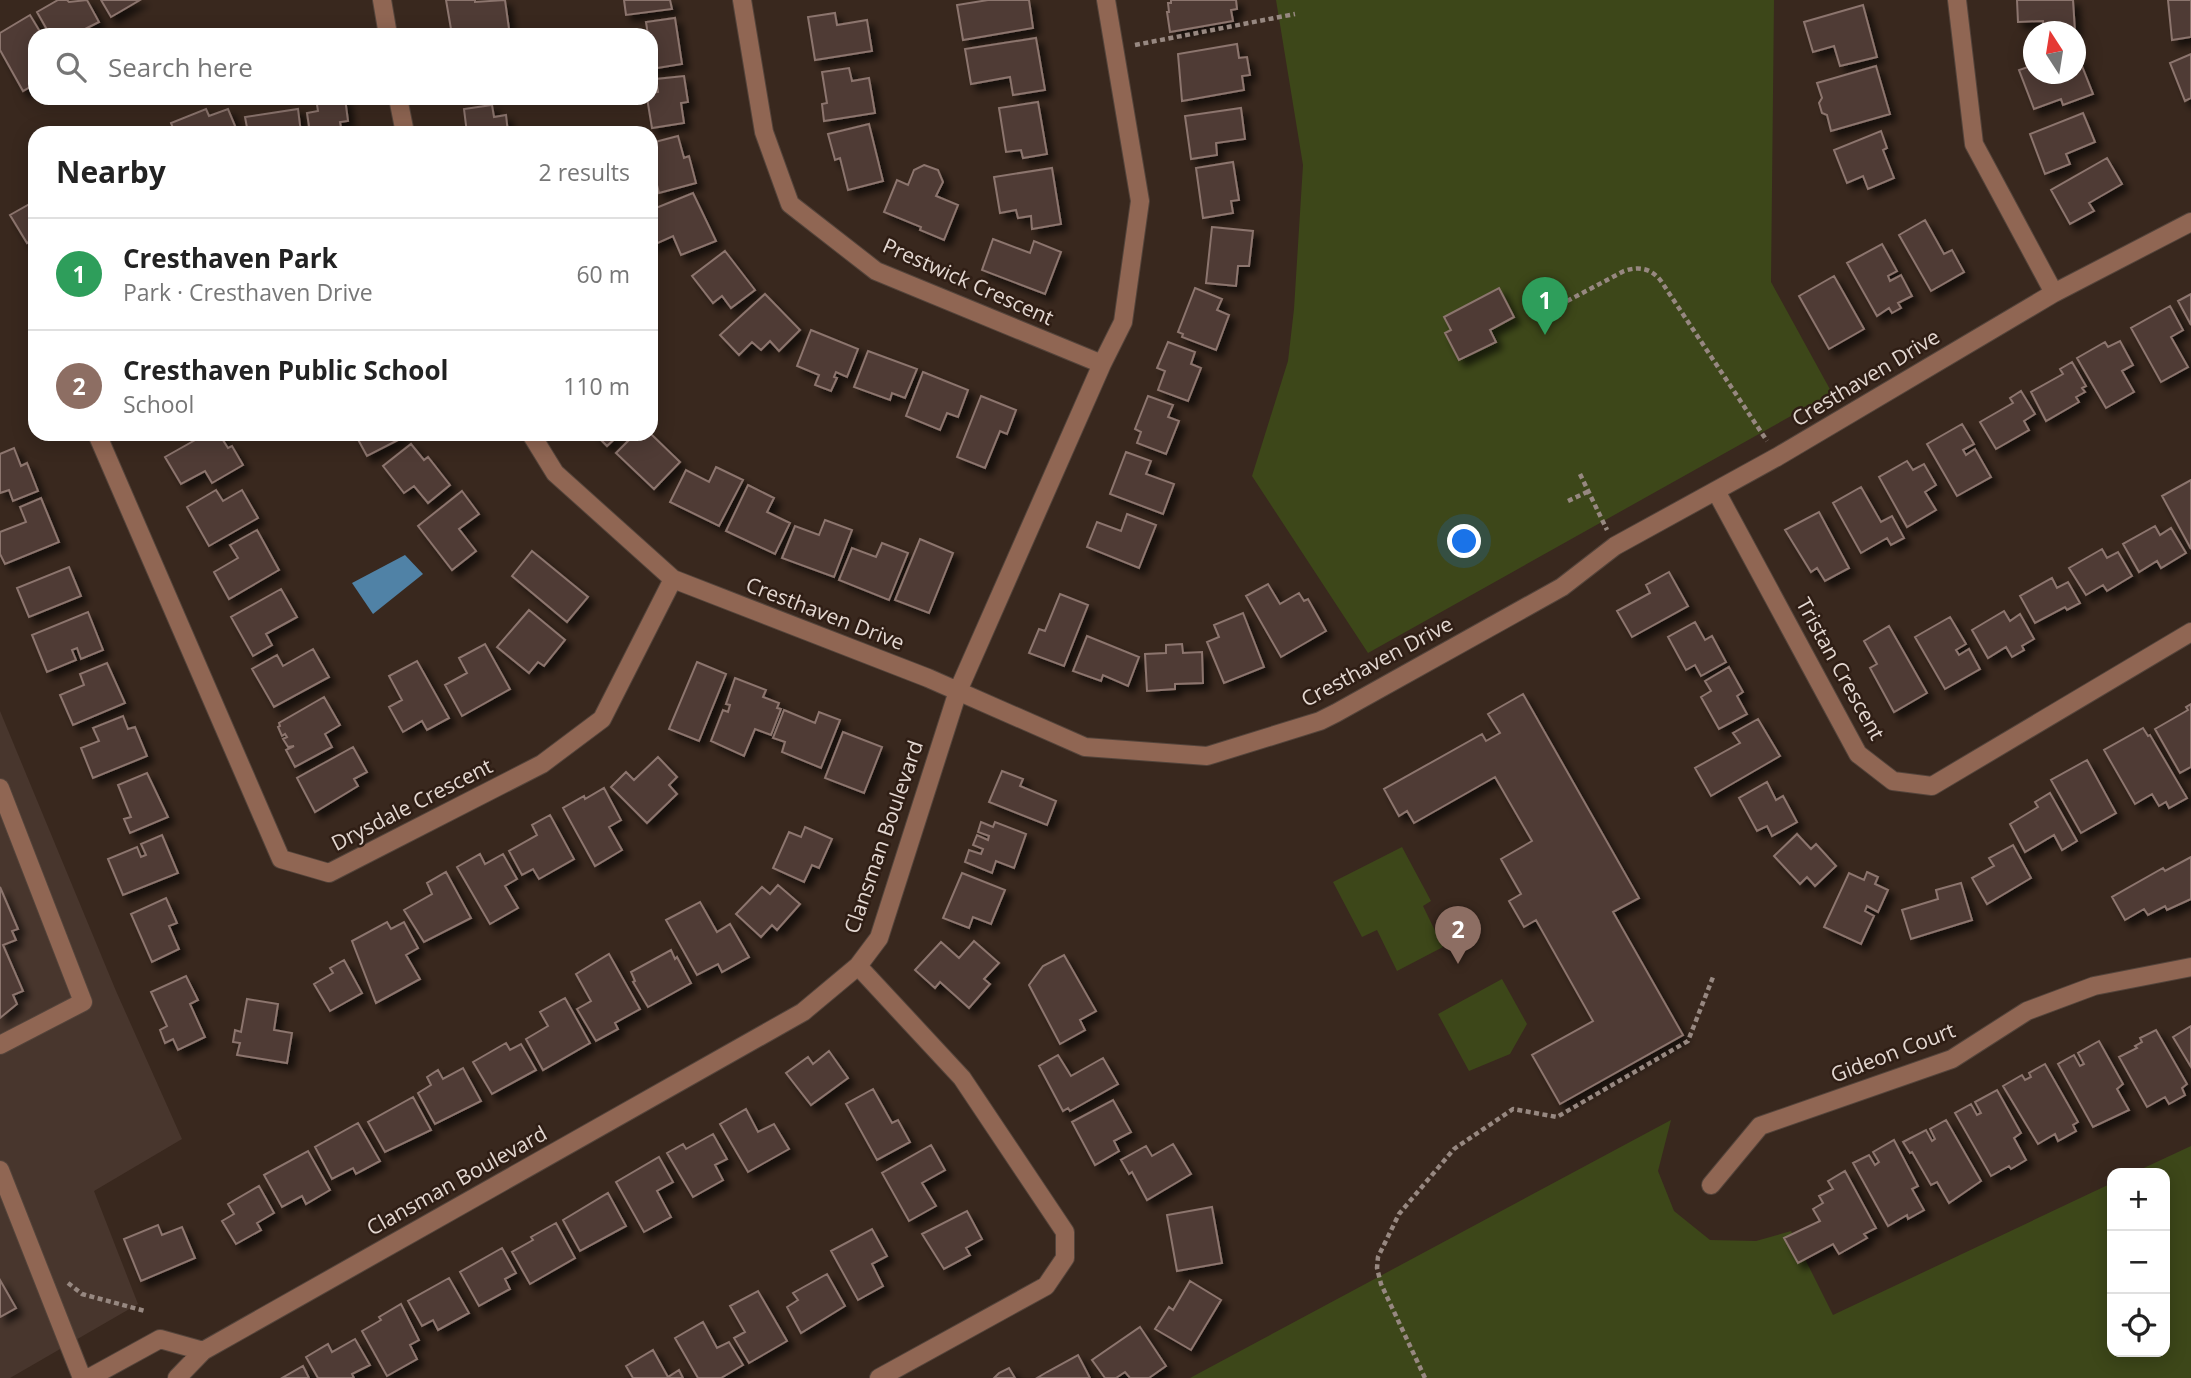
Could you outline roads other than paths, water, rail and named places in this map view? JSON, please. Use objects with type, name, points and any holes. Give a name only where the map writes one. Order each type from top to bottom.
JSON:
[{"type":"street","points":[[382,0],[387,28]]},
{"type":"street","name":"Prestwick Crescent","points":[[742,0],[764,132],[790,204],[876,271],[1102,364]]},
{"type":"street","name":"Clansman Boulevard","points":[[177,1378],[203,1350],[803,1012],[858,966],[879,938],[958,691],[1123,322],[1140,201],[1106,0]]},
{"type":"street","points":[[1957,0],[1974,144],[2054,293]]},
{"type":"street","points":[[399,105],[404,126]]},
{"type":"street","name":"Cresthaven Drive","points":[[535,441],[555,473],[673,579],[958,691],[1085,747],[1207,756],[1320,721],[1336,713],[1562,587],[1615,546],[1777,457],[2054,293],[2191,222]]},
{"type":"street","name":"Drysdale Crescent","points":[[100,441],[281,859],[329,873],[542,764],[602,719],[673,579]]},
{"type":"street","name":"Tristan Crescent","points":[[1716,491],[1858,754],[1894,780],[1932,786],[2191,632]]},
{"type":"street","points":[[0,788],[83,1002],[0,1045]]},
{"type":"street","points":[[858,966],[962,1077],[1065,1232],[1065,1258],[1046,1286],[879,1378]]},
{"type":"street","name":"Gideon Court","points":[[1711,1185],[1760,1126],[1952,1059],[2027,1011],[2094,986],[2191,967]]},
{"type":"street","points":[[0,1170],[82,1378]]},
{"type":"street","points":[[89,1378],[160,1339],[203,1350]]},
{"type":"water","points":[[405,555],[423,574],[373,614],[352,583]]},
{"type":"place","name":"Cresthaven Park","points":[[1545,335]]},
{"type":"place","name":"Cresthaven Public School","points":[[1458,964]]}]
